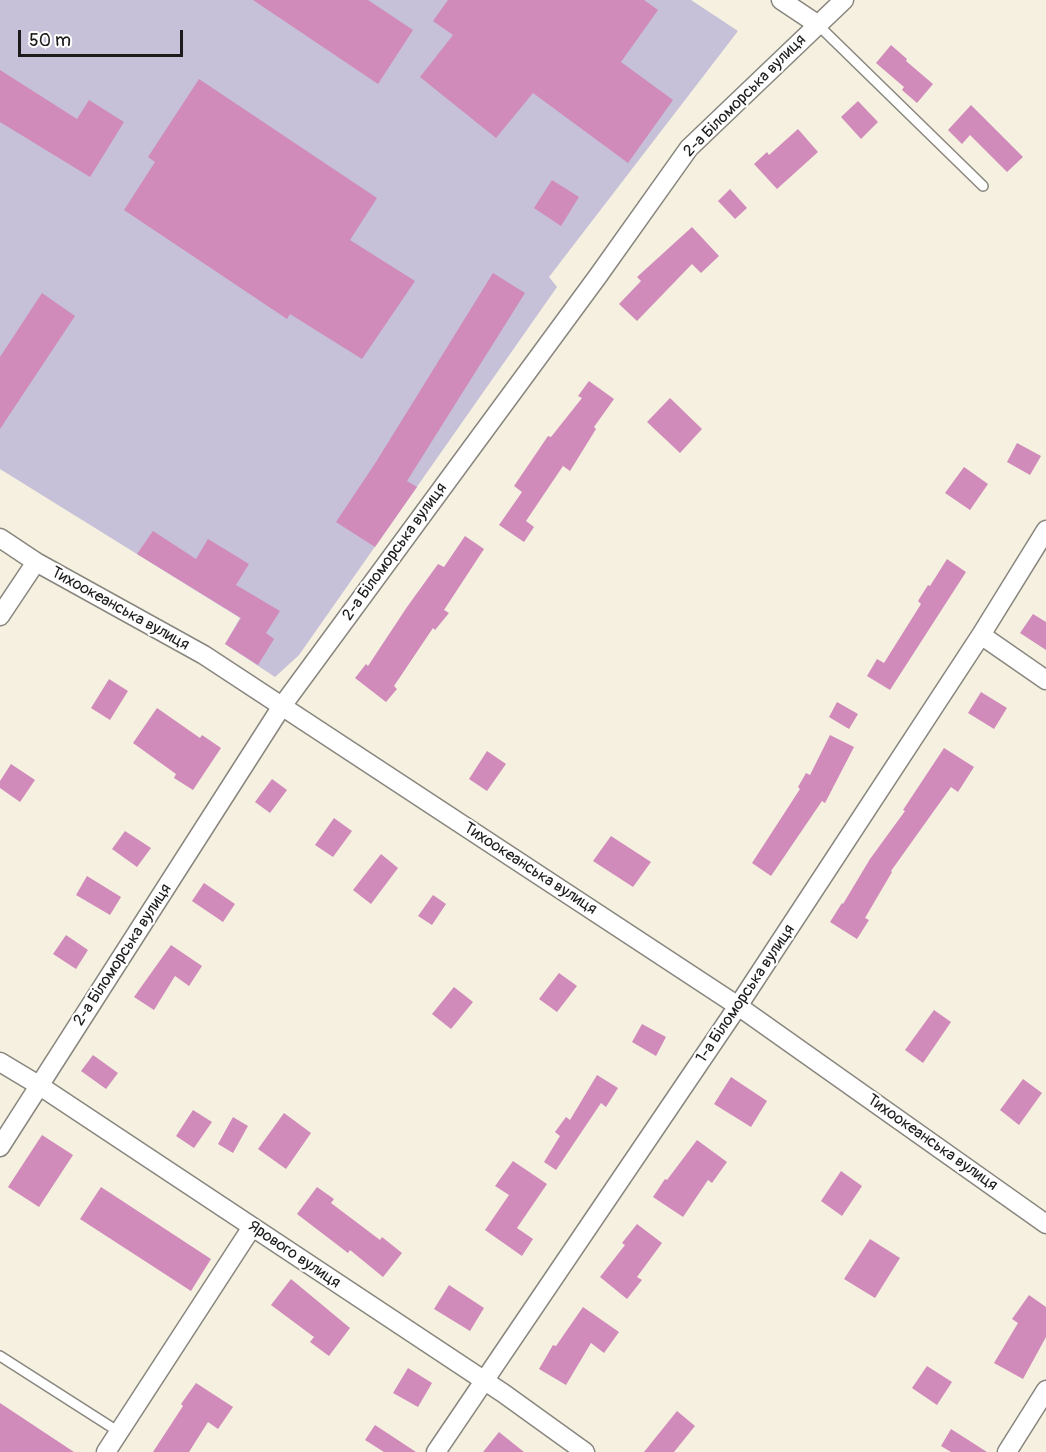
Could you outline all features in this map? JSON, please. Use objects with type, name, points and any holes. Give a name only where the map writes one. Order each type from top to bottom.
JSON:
[{"type":"street","points":[[781,0],[817,24]]},
{"type":"street","name":"2-а Біломорська вулиця","points":[[0,1147],[282,706],[689,148],[844,0]]},
{"type":"street","name":"1-а Біломорська вулиця","points":[[436,1452],[738,1006],[981,635],[1046,530]]},
{"type":"street","name":"Тихоокеанська вулиця","points":[[0,538],[36,562],[204,655],[282,706],[738,1006],[1046,1224]]},
{"type":"street","points":[[0,616],[36,562]]},
{"type":"street","points":[[981,635],[1046,680]]},
{"type":"street","name":"Ярового вулиця","points":[[0,1062],[40,1086],[252,1227],[585,1452]]},
{"type":"street","points":[[106,1452],[252,1227]]},
{"type":"street","points":[[1007,1452],[1046,1390]]},
{"type":"lane","points":[[817,24],[983,186]]},
{"type":"lane","points":[[0,1356],[119,1432]]},
{"type":"shaded area","points":[[0,0],[691,0],[738,31],[549,277],[557,287],[299,655],[275,677],[225,644],[240,618],[0,469]]},
{"type":"building","points":[[253,0],[368,0],[413,30],[378,84]]},
{"type":"building","points":[[448,0],[644,0],[658,10],[621,62],[673,100],[628,163],[533,93],[496,138],[420,77],[453,35],[433,21]]},
{"type":"building","points":[[891,45],[933,84],[917,103],[902,90],[904,87],[876,63]]},
{"type":"building","points":[[0,70],[77,119],[89,100],[124,122],[90,177],[0,122]]},
{"type":"building","points":[[199,79],[377,198],[350,240],[415,281],[362,359],[290,314],[287,319],[124,210],[155,162],[148,157]]},
{"type":"building","points":[[858,101],[878,122],[861,139],[841,117]]},
{"type":"building","points":[[971,105],[1023,157],[1007,172],[970,135],[962,144],[948,130]]},
{"type":"building","points":[[798,129],[818,152],[777,189],[754,164],[767,152],[769,155]]},
{"type":"building","points":[[552,180],[579,197],[561,226],[534,208]]},
{"type":"building","points":[[730,189],[747,208],[735,219],[718,201]]},
{"type":"building","points":[[692,227],[719,256],[701,273],[692,264],[637,321],[619,304],[641,281],[637,277]]},
{"type":"building","points":[[493,273],[525,293],[407,481],[417,487],[375,547],[336,522],[376,462]]},
{"type":"building","points":[[42,293],[75,316],[0,429],[0,357]]},
{"type":"building","points":[[589,381],[614,399],[594,427],[596,429],[570,471],[563,466],[526,521],[534,527],[524,542],[499,525],[522,492],[514,486],[548,436],[551,437],[582,398],[578,396]]},
{"type":"building","points":[[670,398],[702,429],[680,453],[647,422]]},
{"type":"building","points":[[1017,443],[1041,456],[1030,475],[1007,462]]},
{"type":"building","points":[[964,467],[988,484],[970,510],[945,493]]},
{"type":"building","points":[[153,531],[196,559],[208,539],[249,564],[236,585],[280,611],[266,633],[274,639],[258,665],[225,644],[241,618],[137,554]]},
{"type":"building","points":[[465,536],[484,549],[444,610],[449,613],[435,630],[433,628],[394,686],[397,689],[386,702],[355,678],[366,664],[368,666],[438,564],[444,567]]},
{"type":"building","points":[[947,559],[966,572],[890,690],[867,676],[877,659],[884,663],[921,604],[918,601]]},
{"type":"building","points":[[1033,614],[1046,622],[1046,650],[1020,633]]},
{"type":"building","points":[[109,679],[128,691],[110,720],[91,708]]},
{"type":"building","points":[[981,692],[1007,708],[994,729],[968,713]]},
{"type":"building","points":[[837,702],[858,714],[849,729],[829,717]]},
{"type":"building","points":[[157,708],[200,738],[202,735],[221,748],[193,790],[174,778],[176,774],[133,743]]},
{"type":"building","points":[[830,735],[854,747],[825,803],[822,801],[771,876],[752,863],[800,789],[798,787],[806,773],[810,775]]},
{"type":"building","points":[[944,748],[974,767],[958,792],[951,787],[891,871],[865,918],[869,920],[857,939],[830,922],[870,859],[905,811],[903,810]]},
{"type":"building","points":[[487,751],[506,764],[487,791],[469,779]]},
{"type":"building","points":[[11,764],[35,780],[20,802],[0,788],[0,781]]},
{"type":"building","points":[[272,779],[287,790],[270,813],[255,802]]},
{"type":"building","points":[[334,818],[352,831],[333,857],[315,845]]},
{"type":"building","points":[[125,831],[151,848],[137,867],[112,849]]},
{"type":"building","points":[[611,836],[651,862],[633,887],[593,861]]},
{"type":"building","points":[[381,854],[398,868],[371,904],[353,890]]},
{"type":"building","points":[[87,876],[121,897],[110,915],[76,895]]},
{"type":"building","points":[[204,883],[235,904],[223,922],[192,901]]},
{"type":"building","points":[[433,895],[446,904],[432,925],[418,916]]},
{"type":"building","points":[[66,935],[88,950],[76,969],[53,954]]},
{"type":"building","points":[[171,945],[202,966],[189,986],[175,976],[154,1010],[134,997]]},
{"type":"building","points":[[559,973],[577,986],[557,1012],[539,999]]},
{"type":"building","points":[[454,987],[473,1002],[451,1029],[432,1014]]},
{"type":"building","points":[[934,1010],[951,1022],[923,1063],[905,1050]]},
{"type":"building","points":[[642,1024],[666,1037],[656,1056],[632,1042]]},
{"type":"building","points":[[93,1055],[118,1073],[106,1089],[81,1071]]},
{"type":"building","points":[[597,1075],[618,1088],[606,1107],[601,1103],[556,1170],[544,1162],[560,1136],[555,1132],[566,1117],[570,1120]]},
{"type":"building","points":[[731,1077],[767,1101],[751,1127],[714,1104]]},
{"type":"building","points":[[1023,1079],[1042,1093],[1019,1125],[1000,1110]]},
{"type":"building","points":[[193,1110],[212,1122],[194,1148],[176,1136]]},
{"type":"building","points":[[284,1113],[311,1133],[286,1169],[258,1149]]},
{"type":"building","points":[[233,1117],[248,1126],[233,1153],[218,1144]]},
{"type":"building","points":[[42,1135],[73,1155],[39,1207],[8,1187]]},
{"type":"building","points":[[697,1140],[727,1162],[712,1183],[708,1180],[683,1217],[653,1197]]},
{"type":"building","points":[[513,1161],[547,1184],[517,1228],[533,1239],[522,1256],[485,1230],[509,1195],[495,1186]]},
{"type":"building","points":[[841,1171],[862,1186],[842,1216],[821,1201]]},
{"type":"building","points":[[101,1187],[211,1259],[191,1291],[80,1219]]},
{"type":"building","points":[[317,1187],[334,1199],[331,1203],[380,1240],[382,1237],[402,1253],[383,1277],[350,1250],[348,1253],[297,1214]]},
{"type":"building","points":[[637,1224],[662,1243],[637,1277],[642,1280],[627,1299],[600,1277],[625,1245],[622,1243]]},
{"type":"building","points":[[870,1239],[900,1258],[875,1298],[844,1279]]},
{"type":"building","points":[[291,1279],[350,1328],[329,1356],[310,1342],[314,1337],[271,1305]]},
{"type":"building","points":[[449,1285],[484,1308],[470,1331],[434,1309]]},
{"type":"building","points":[[1029,1295],[1046,1307],[1046,1337],[1023,1379],[994,1363],[1018,1323],[1012,1319]]},
{"type":"building","points":[[583,1307],[619,1332],[604,1353],[591,1343],[566,1385],[539,1369],[553,1345],[556,1346]]},
{"type":"building","points":[[927,1366],[952,1382],[937,1405],[912,1388]]},
{"type":"building","points":[[408,1368],[432,1383],[418,1407],[393,1393]]},
{"type":"building","points":[[196,1383],[233,1407],[218,1429],[208,1422],[189,1452],[153,1452],[183,1406],[181,1404]]},
{"type":"building","points":[[0,1403],[74,1452],[0,1452]]},
{"type":"building","points":[[677,1411],[695,1426],[674,1452],[644,1452]]},
{"type":"building","points":[[375,1425],[416,1452],[384,1452],[365,1440]]},
{"type":"building","points":[[951,1429],[987,1452],[951,1452],[941,1446]]},
{"type":"building","points":[[499,1432],[524,1452],[483,1452]]}]
